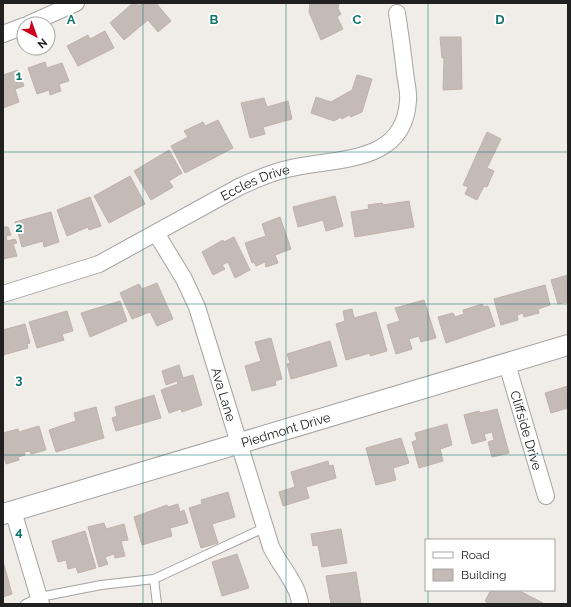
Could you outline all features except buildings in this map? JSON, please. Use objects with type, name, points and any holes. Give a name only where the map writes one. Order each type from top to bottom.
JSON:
[{"type":"street","points":[[47,16],[76,3]]},
{"type":"street","name":"Eccles Drive","points":[[3,294],[100,264],[238,187],[262,176],[287,169],[361,156],[387,145],[399,132],[406,118],[408,99],[397,13]]},
{"type":"street","points":[[3,34],[16,29]]},
{"type":"street","name":"Ava Lane","points":[[156,233],[184,279],[197,308],[264,528],[278,561],[293,584],[300,604]]},
{"type":"street","name":"Piedmont Drive","points":[[8,513],[568,345]]},
{"type":"street","name":"Cliffside Drive","points":[[507,364],[546,496]]},
{"type":"street","points":[[8,513],[40,600]]},
{"type":"lane","points":[[25,604],[101,585],[154,579],[264,528]]},
{"type":"lane","points":[[154,579],[157,604]]}]
